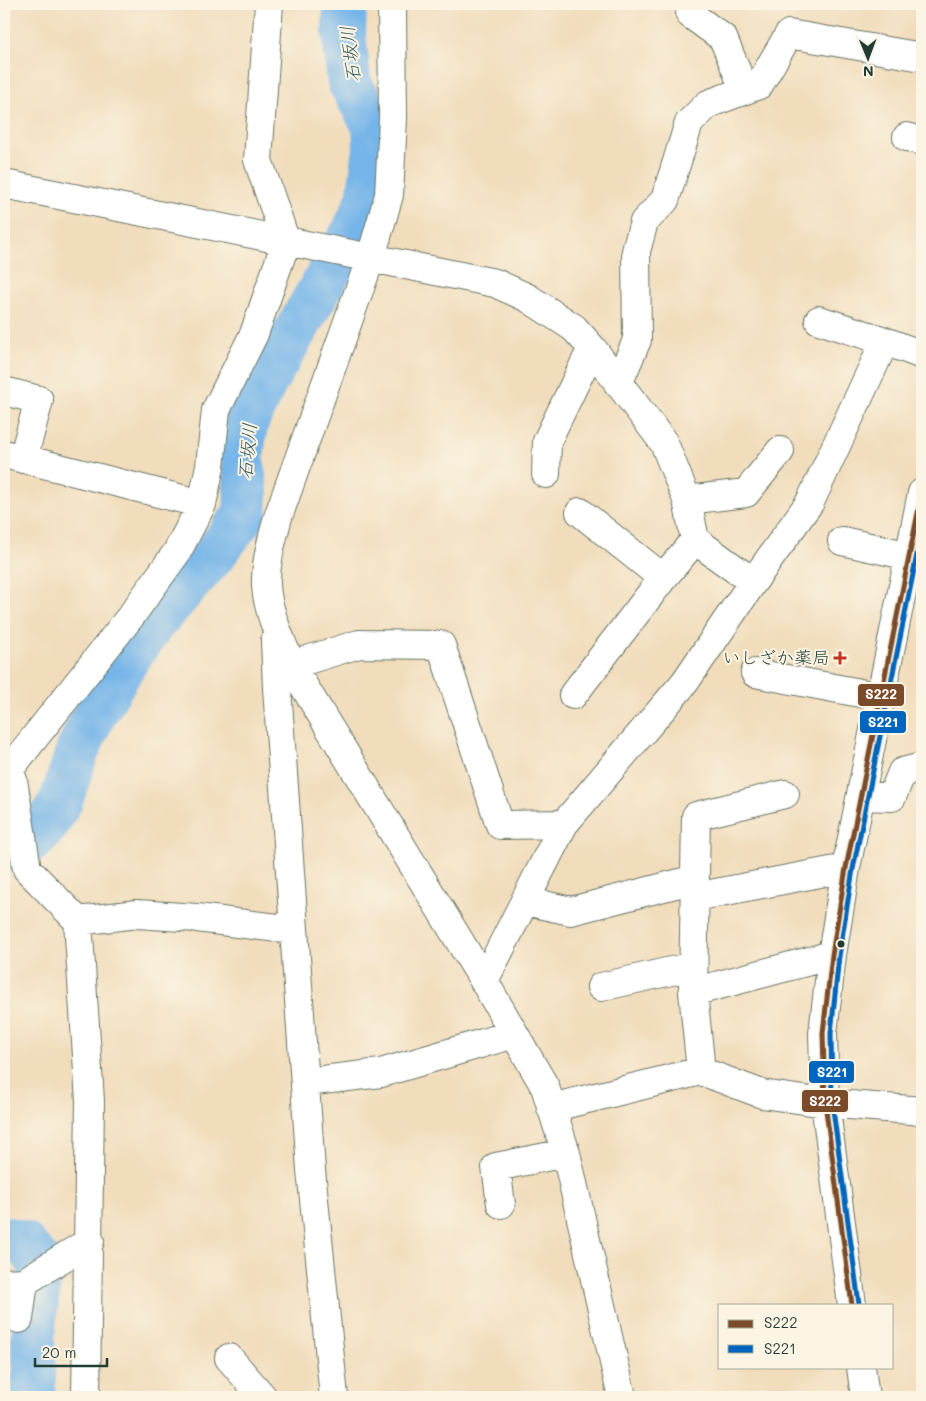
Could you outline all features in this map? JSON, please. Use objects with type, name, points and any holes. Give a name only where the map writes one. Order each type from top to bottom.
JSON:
[{"type":"street","points":[[86,1397],[90,1240],[90,1101],[78,921],[27,869],[12,780],[5,775],[131,616],[177,552],[202,504],[210,466],[216,410],[254,334],[286,242],[258,160],[269,4]]},
{"type":"street","points":[[392,4],[393,118],[389,194],[363,256],[278,517],[268,555],[266,587],[275,624],[291,665],[484,981],[545,1088],[566,1153],[622,1397]]},
{"type":"street","points":[[690,14],[723,38],[744,89]]},
{"type":"street","points":[[618,384],[637,340],[636,251],[644,222],[665,200],[689,123],[708,104],[759,85],[789,34],[922,57]]},
{"type":"street","points":[[4,184],[495,283],[528,298],[574,328],[592,348],[664,443],[687,500],[695,540],[753,582]]},
{"type":"street","points":[[819,320],[922,354]]},
{"type":"street","points":[[484,981],[564,824],[685,682],[810,502],[885,341]]},
{"type":"street","points":[[546,474],[547,441],[592,348]]},
{"type":"street","points":[[4,390],[40,400],[14,457],[202,504]]},
{"type":"street","points":[[687,500],[746,494],[780,451]]},
{"type":"street","points":[[852,1304],[825,1103],[823,1032],[832,955],[846,868],[922,495]]},
{"type":"street","points":[[580,512],[663,578]]},
{"type":"street","points":[[573,695],[663,578],[695,540]]},
{"type":"street","points":[[842,541],[910,556]]},
{"type":"street","points":[[275,624],[277,688],[311,1170],[334,1397]]},
{"type":"street","points":[[291,665],[359,644],[441,645],[500,825],[564,824]]},
{"type":"street","points":[[755,673],[881,697]]},
{"type":"street","points":[[861,796],[892,797],[902,772],[922,767]]},
{"type":"street","points":[[701,1072],[693,979],[696,816],[785,794]]},
{"type":"street","points":[[525,901],[571,911],[695,888],[846,868]]},
{"type":"street","points":[[78,921],[137,914],[196,918],[294,930]]},
{"type":"street","points":[[601,987],[693,979],[832,955]]},
{"type":"street","points":[[306,1082],[381,1073],[514,1034]]},
{"type":"street","points":[[551,1108],[701,1072],[762,1094],[825,1103],[922,1111]]},
{"type":"street","points":[[501,1204],[496,1167],[566,1153]]},
{"type":"street","points":[[19,1319],[14,1283],[50,1266],[90,1240]]},
{"type":"street","points":[[229,1358],[264,1397]]},
{"type":"street","points":[[861,1368],[865,1397]]},
{"type":"waterway","name":"石坂川","points":[[4,849],[33,840],[46,826],[61,801],[77,752],[92,719],[129,657],[153,624],[214,555],[245,514],[246,494],[242,458],[246,424],[265,383],[354,230],[368,199],[375,149],[374,126],[349,82],[344,34],[345,4]]},
{"type":"waterway","name":"石坂川","points":[[4,1238],[22,1242],[41,1263],[33,1337],[34,1397]]},
{"type":"transit line","name":"S222","points":[[852,1304],[825,1103],[823,1033],[832,955],[846,868],[922,493]]},
{"type":"transit line","name":"S221","points":[[859,1304],[832,1102],[831,1033],[839,956],[853,869],[922,530]]},
{"type":"place","name":"いしざか薬局","points":[[840,658]]}]
